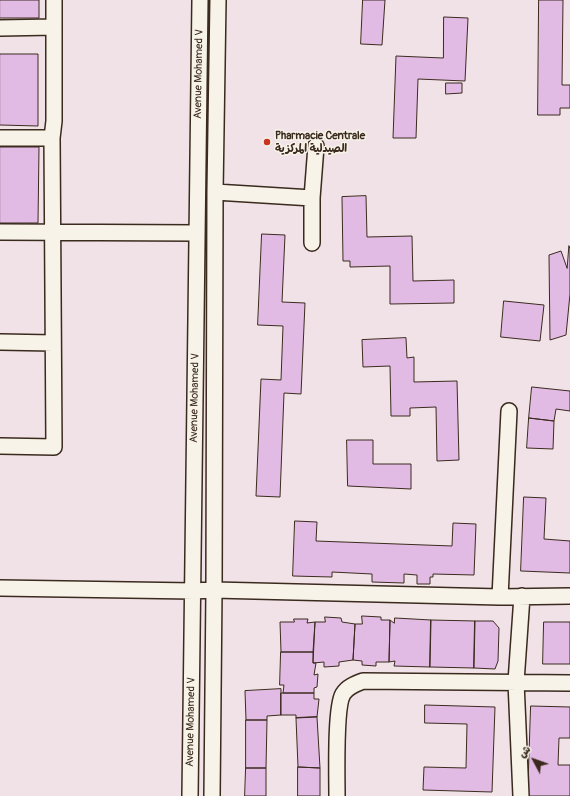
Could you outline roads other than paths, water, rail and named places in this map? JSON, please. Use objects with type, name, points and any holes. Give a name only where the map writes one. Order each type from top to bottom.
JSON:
[{"type":"street","points":[[0,446],[54,447],[52,138],[54,121],[54,0]]},
{"type":"street","name":"Avenue Mohamed V","points":[[190,796],[200,0]]},
{"type":"street","name":"Avenue Mohamed V","points":[[212,796],[214,590],[214,192],[218,0]]},
{"type":"street","points":[[0,28],[54,28]]},
{"type":"street","points":[[0,138],[52,138]]},
{"type":"street","points":[[312,243],[312,198],[316,146]]},
{"type":"street","points":[[214,192],[312,198]]},
{"type":"street","points":[[0,232],[197,233]]},
{"type":"street","points":[[0,342],[53,343]]},
{"type":"street","points":[[500,597],[509,411]]},
{"type":"street","points":[[0,588],[214,590],[500,597],[570,596]]},
{"type":"street","points":[[521,796],[516,682],[522,596]]},
{"type":"street","points":[[337,796],[338,712],[340,699],[344,692],[352,686],[363,681],[570,683]]},
{"type":"place","name":"Pharmacie Centrale الصيدلية المركزية","points":[[267,142]]}]
